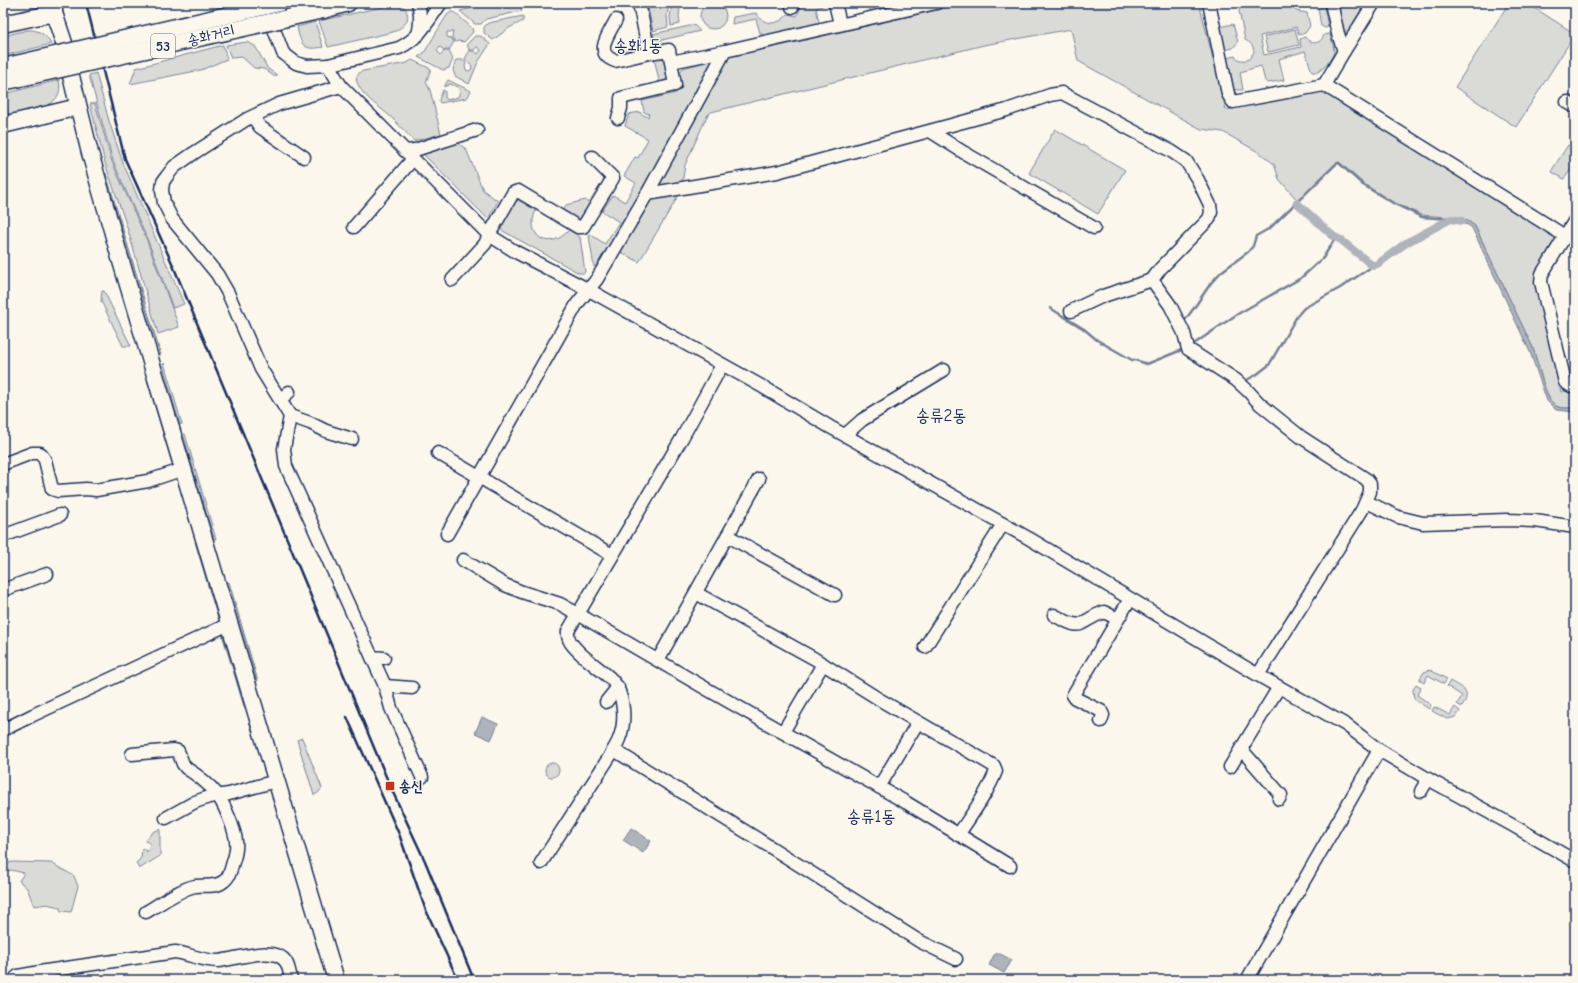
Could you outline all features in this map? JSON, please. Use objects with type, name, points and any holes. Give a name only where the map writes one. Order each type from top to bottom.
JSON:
[{"type":"main road","name":"송화거리","points":[[3,67],[279,3]]},
{"type":"main road","name":"송화거리","points":[[3,82],[323,10],[348,3]]},
{"type":"main road","points":[[3,24],[54,8],[64,43]]},
{"type":"main road","points":[[71,76],[78,107],[120,258],[336,980]]},
{"type":"main road","points":[[3,125],[78,107]]},
{"type":"street","points":[[418,3],[421,23],[418,36]]},
{"type":"street","points":[[275,32],[283,53],[296,63],[307,66],[328,65],[399,48],[418,36],[441,3]]},
{"type":"street","points":[[639,3],[649,53]]},
{"type":"street","points":[[835,3],[840,24]]},
{"type":"street","points":[[671,62],[936,3]]},
{"type":"street","points":[[1208,3],[1228,94],[1233,102],[1324,86],[1565,236]]},
{"type":"street","points":[[1330,3],[1344,51]]},
{"type":"street","points":[[1324,86],[1374,3]]},
{"type":"street","points":[[616,20],[603,46],[604,54],[615,62],[649,53],[669,50],[675,85],[621,98],[621,108],[618,118]]},
{"type":"street","points":[[447,534],[577,304],[598,279],[647,194],[725,51]]},
{"type":"street","points":[[328,65],[341,86],[489,235],[516,252],[589,290],[722,365],[766,383],[845,435],[1003,524],[1258,675],[1346,725],[1378,750],[1575,861]]},
{"type":"street","points":[[341,86],[279,104],[253,116],[174,167],[163,182],[162,190],[164,203],[172,219],[217,274],[228,293],[261,369],[285,396],[290,416],[290,424],[284,449],[286,466],[378,657],[391,708],[422,777]]},
{"type":"street","points":[[647,194],[777,172],[1007,110],[1050,95],[1062,93],[1171,151],[1186,161],[1198,180],[1210,205],[1211,212],[1209,218],[1160,269],[1152,280],[1103,296],[1071,312]]},
{"type":"street","points":[[253,116],[260,127],[304,157]]},
{"type":"street","points":[[354,227],[409,155],[415,150],[477,130]]},
{"type":"street","points":[[930,131],[1094,228]]},
{"type":"street","points":[[452,280],[485,244],[513,193],[518,191],[578,227],[583,228],[613,178],[592,157]]},
{"type":"street","points":[[1575,220],[1542,274],[1541,282],[1565,382],[1571,386],[1575,384]]},
{"type":"street","points":[[1152,280],[1170,305],[1184,333],[1187,348],[1236,380],[1260,404],[1301,437],[1366,479],[1370,484],[1370,492],[1367,502],[1258,675]]},
{"type":"street","points":[[541,864],[614,750],[620,739],[623,720],[623,706],[618,687],[572,645],[567,637],[568,631],[682,438],[722,365]]},
{"type":"street","points":[[845,435],[862,420],[944,370]]},
{"type":"street","points":[[290,416],[310,422],[326,431],[352,440]]},
{"type":"street","points":[[3,464],[32,453],[40,453],[45,460],[52,490],[58,491],[86,489],[96,490],[148,481],[184,469]]},
{"type":"street","points":[[438,453],[612,555]]},
{"type":"street","points":[[658,660],[759,479]]},
{"type":"street","points":[[1367,502],[1398,517],[1424,524],[1506,520],[1535,521],[1575,527]]},
{"type":"street","points":[[3,536],[60,515]]},
{"type":"street","points":[[925,647],[1003,524]]},
{"type":"street","points":[[728,536],[835,595]]},
{"type":"street","points":[[463,560],[522,592],[560,604],[578,614],[880,787],[1010,866]]},
{"type":"street","points":[[3,590],[47,574]]},
{"type":"street","points":[[696,593],[823,664],[994,766],[996,771],[978,805],[958,835]]},
{"type":"street","points":[[1101,721],[1103,715],[1101,711],[1075,698],[1073,695],[1130,599]]},
{"type":"street","points":[[1054,615],[1070,624],[1078,626],[1095,615],[1104,612],[1118,619]]},
{"type":"street","points":[[3,730],[33,714],[230,624]]},
{"type":"street","points":[[782,732],[823,664]]},
{"type":"street","points":[[385,686],[412,688]]},
{"type":"street","points":[[606,702],[618,687]]},
{"type":"street","points":[[1230,767],[1279,687]]},
{"type":"street","points":[[880,787],[918,722]]},
{"type":"street","points":[[1241,749],[1281,795],[1279,799]]},
{"type":"street","points":[[132,754],[174,750],[178,751],[186,768],[212,788],[218,795],[235,833],[237,842],[236,854],[230,871],[226,880],[221,884],[211,886],[195,886],[186,889],[146,912]]},
{"type":"street","points":[[614,750],[867,911],[919,941],[956,959]]},
{"type":"street","points":[[1251,976],[1286,903],[1378,750]]},
{"type":"street","points":[[1421,791],[1428,779]]},
{"type":"street","points":[[166,818],[196,802],[276,781]]},
{"type":"street","points":[[13,980],[18,976],[46,971],[175,952],[206,960],[217,961],[262,953],[272,953],[281,957],[286,962],[291,980]]},
{"type":"shaded area","points":[[493,3],[520,3],[522,11],[486,19],[481,24],[475,24],[460,11]]},
{"type":"shaded area","points":[[647,3],[669,4],[667,16],[668,27],[653,31]]},
{"type":"shaded area","points":[[713,3],[722,7],[726,16],[722,25],[713,29],[704,25],[700,16],[704,7]]},
{"type":"shaded area","points":[[802,3],[828,3],[816,8],[819,22],[817,25],[766,36],[760,33],[756,19],[732,24],[733,17],[756,13],[763,20],[771,23],[780,21],[788,14],[797,16]]},
{"type":"shaded area","points":[[867,3],[909,3],[873,11],[870,10]]},
{"type":"shaded area","points":[[968,3],[1199,3],[1226,110],[1321,89],[1556,236],[1556,244],[1535,279],[1561,392],[1575,389],[1575,408],[1561,408],[1556,406],[1550,400],[1544,386],[1533,348],[1475,226],[1468,221],[1447,217],[1422,215],[1393,202],[1364,184],[1339,162],[1336,163],[1298,201],[1279,179],[1274,164],[1260,153],[1223,132],[1201,129],[1078,61],[1071,29],[984,45],[711,112],[707,116],[685,165],[682,184],[659,186],[727,57]]},
{"type":"shaded area","points":[[1242,3],[1294,3],[1296,11],[1307,13],[1310,26],[1305,33],[1299,35],[1296,27],[1260,36],[1264,55],[1301,47],[1300,39],[1305,37],[1307,40],[1315,43],[1320,41],[1324,35],[1330,34],[1334,51],[1330,60],[1318,72],[1312,72],[1305,51],[1279,59],[1284,80],[1268,83],[1265,81],[1261,66],[1240,72],[1243,90],[1233,89],[1227,58],[1235,56],[1240,60],[1247,60],[1254,52],[1251,44],[1245,40],[1239,11]]},
{"type":"shaded area","points":[[1348,3],[1365,3],[1348,32],[1343,32],[1338,9],[1349,5]]},
{"type":"shaded area","points":[[1509,3],[1527,3],[1575,34],[1516,127],[1455,87]]},
{"type":"shaded area","points":[[396,4],[405,8],[408,16],[406,23],[400,28],[393,32],[328,47],[319,21]]},
{"type":"shaded area","points":[[672,4],[680,7],[680,24],[671,26],[670,17]]},
{"type":"shaded area","points":[[1324,7],[1328,27],[1325,28],[1321,26],[1318,8]]},
{"type":"shaded area","points":[[454,12],[472,28],[473,32],[464,42],[455,42],[452,37],[453,32],[447,32],[447,37],[451,38],[454,42],[449,50],[444,50],[440,47],[437,51],[441,55],[444,51],[449,51],[453,59],[449,68],[443,70],[418,57],[424,53],[447,15]]},
{"type":"shaded area","points":[[523,16],[523,21],[509,28],[493,40],[484,33],[484,27],[488,23]]},
{"type":"shaded area","points":[[315,22],[323,47],[311,48],[304,45],[302,42],[297,27]]},
{"type":"shaded area","points":[[1233,24],[1238,42],[1233,48],[1225,50],[1219,27]]},
{"type":"shaded area","points":[[694,25],[700,31],[658,41],[655,39],[653,34]]},
{"type":"shaded area","points":[[1295,29],[1299,45],[1268,52],[1264,37]]},
{"type":"shaded area","points":[[27,30],[34,30],[41,33],[47,37],[51,44],[3,56],[3,36]]},
{"type":"shaded area","points":[[475,36],[481,36],[490,44],[478,62],[469,84],[455,76],[453,70],[456,60],[464,60],[466,70],[469,71],[472,69],[471,65],[465,59],[469,51],[474,51],[478,54],[481,50],[477,47],[474,50],[469,50],[467,44]]},
{"type":"shaded area","points":[[247,42],[255,46],[268,69],[277,75],[275,77],[264,69],[254,68],[242,57],[231,58],[226,45]]},
{"type":"shaded area","points":[[223,45],[227,59],[201,70],[130,84],[136,68]]},
{"type":"shaded area","points":[[662,56],[665,57],[670,81],[660,85],[654,58]]},
{"type":"shaded area","points":[[412,60],[431,69],[426,82],[430,90],[441,134],[414,141],[393,119],[366,96],[361,90],[356,78],[360,72],[363,71],[407,63]]},
{"type":"shaded area","points":[[710,61],[712,62],[711,67],[613,241],[599,264],[594,267],[589,236],[590,234],[605,244],[619,222],[602,211],[613,195],[625,202],[636,183],[624,176],[635,157],[638,158],[648,139],[625,126],[629,114],[640,112],[648,117],[649,114],[644,112],[642,101],[676,93],[682,87],[679,73],[683,68]]},
{"type":"shaded area","points":[[96,73],[109,121],[123,163],[184,304],[173,308],[148,241],[113,161],[89,75]]},
{"type":"shaded area","points":[[59,80],[60,90],[57,97],[51,103],[26,113],[9,116],[4,94]]},
{"type":"shaded area","points":[[448,80],[471,91],[467,98],[440,103],[439,100],[443,90],[445,91],[445,97],[447,100],[458,97],[460,92],[458,87],[450,84],[444,87]]},
{"type":"shaded area","points":[[95,103],[112,162],[147,241],[179,327],[158,334],[127,227],[105,163],[90,104]]},
{"type":"shaded area","points":[[1055,129],[1125,170],[1098,214],[1029,173]]},
{"type":"shaded area","points":[[458,143],[466,149],[483,190],[498,201],[488,219],[423,154],[425,151]]},
{"type":"shaded area","points":[[1568,145],[1575,148],[1575,164],[1564,179],[1552,172],[1552,170]]},
{"type":"shaded area","points":[[106,173],[161,355],[105,174]]},
{"type":"shaded area","points":[[680,193],[639,262],[619,251],[649,201],[654,197]]},
{"type":"shaded area","points":[[518,200],[536,210],[533,220],[533,228],[536,234],[541,238],[554,240],[562,237],[569,230],[580,237],[584,273],[579,273],[501,230],[508,213]]},
{"type":"shaded area","points":[[585,200],[593,205],[580,221],[562,211],[566,205]]},
{"type":"shaded area","points":[[1452,218],[1468,221],[1475,226],[1533,348],[1544,386],[1550,400],[1556,406],[1561,408],[1575,408],[1575,412],[1556,410],[1547,401],[1530,352],[1472,228],[1468,225],[1452,221]]},
{"type":"shaded area","points":[[102,291],[104,291],[131,346],[123,346],[101,301]]},
{"type":"shaded area","points":[[164,363],[182,424],[180,425],[163,366]]},
{"type":"shaded area","points":[[147,380],[149,380],[174,467],[173,467]]},
{"type":"shaded area","points":[[183,434],[185,434],[216,539],[214,539]]},
{"type":"shaded area","points":[[195,542],[197,542],[219,619],[218,619]]},
{"type":"shaded area","points":[[229,582],[258,681],[228,583]]},
{"type":"shaded area","points":[[223,630],[247,710],[245,710],[221,631]]},
{"type":"shaded area","points":[[1430,670],[1447,679],[1444,684],[1428,675],[1424,683],[1419,680],[1424,672]]},
{"type":"shaded area","points":[[1450,681],[1465,691],[1466,697],[1462,707],[1457,704],[1462,696],[1447,686]]},
{"type":"shaded area","points":[[1416,684],[1421,687],[1417,695],[1431,705],[1429,709],[1414,699],[1413,690]]},
{"type":"shaded area","points":[[1434,707],[1450,715],[1455,707],[1460,711],[1456,717],[1447,719],[1432,711]]},
{"type":"shaded area","points":[[482,717],[498,724],[491,740],[475,733]]},
{"type":"shaded area","points":[[302,738],[322,788],[314,795],[297,740]]},
{"type":"shaded area","points":[[552,763],[557,765],[559,770],[557,775],[552,777],[547,775],[545,770],[547,765]]},
{"type":"shaded area","points":[[631,828],[651,841],[643,853],[623,840]]},
{"type":"shaded area","points":[[160,829],[160,856],[139,869],[136,863],[141,858],[142,848],[148,851],[150,845],[150,843],[145,841],[153,832]]},
{"type":"shaded area","points":[[13,862],[51,863],[74,876],[78,886],[71,912],[61,911],[59,907],[47,904],[34,906],[27,888],[19,881],[24,873],[11,870],[3,873],[3,864]]},
{"type":"shaded area","points":[[998,953],[1012,960],[1004,973],[989,965],[994,955]]},
{"type":"waterway","points":[[1185,320],[1211,283],[1221,272],[1248,252],[1253,246],[1256,236],[1270,228],[1336,164],[1339,163],[1363,185],[1393,203],[1422,217],[1451,219]]},
{"type":"waterway","points":[[1297,203],[1333,236],[1341,240],[1373,266],[1406,243],[1445,222],[1451,219],[1462,221]]},
{"type":"waterway","points":[[1191,346],[1236,315],[1301,278],[1323,258],[1336,237]]},
{"type":"waterway","points":[[1243,382],[1256,375],[1269,365],[1297,316],[1304,308],[1340,288],[1373,266]]},
{"type":"waterway","points":[[1050,308],[1084,329],[1097,340],[1132,360],[1147,364],[1184,349]]},
{"type":"railway","points":[[86,3],[125,159],[172,263],[390,786],[425,861],[474,980]]},
{"type":"railway","points":[[347,717],[399,834],[425,908],[458,980]]},
{"type":"place","name":"송신","points":[[390,786]]},
{"type":"district","name":"송화1동","points":[[638,45]]},
{"type":"district","name":"송류2동","points":[[941,415]]},
{"type":"district","name":"송류1동","points":[[871,816]]}]
